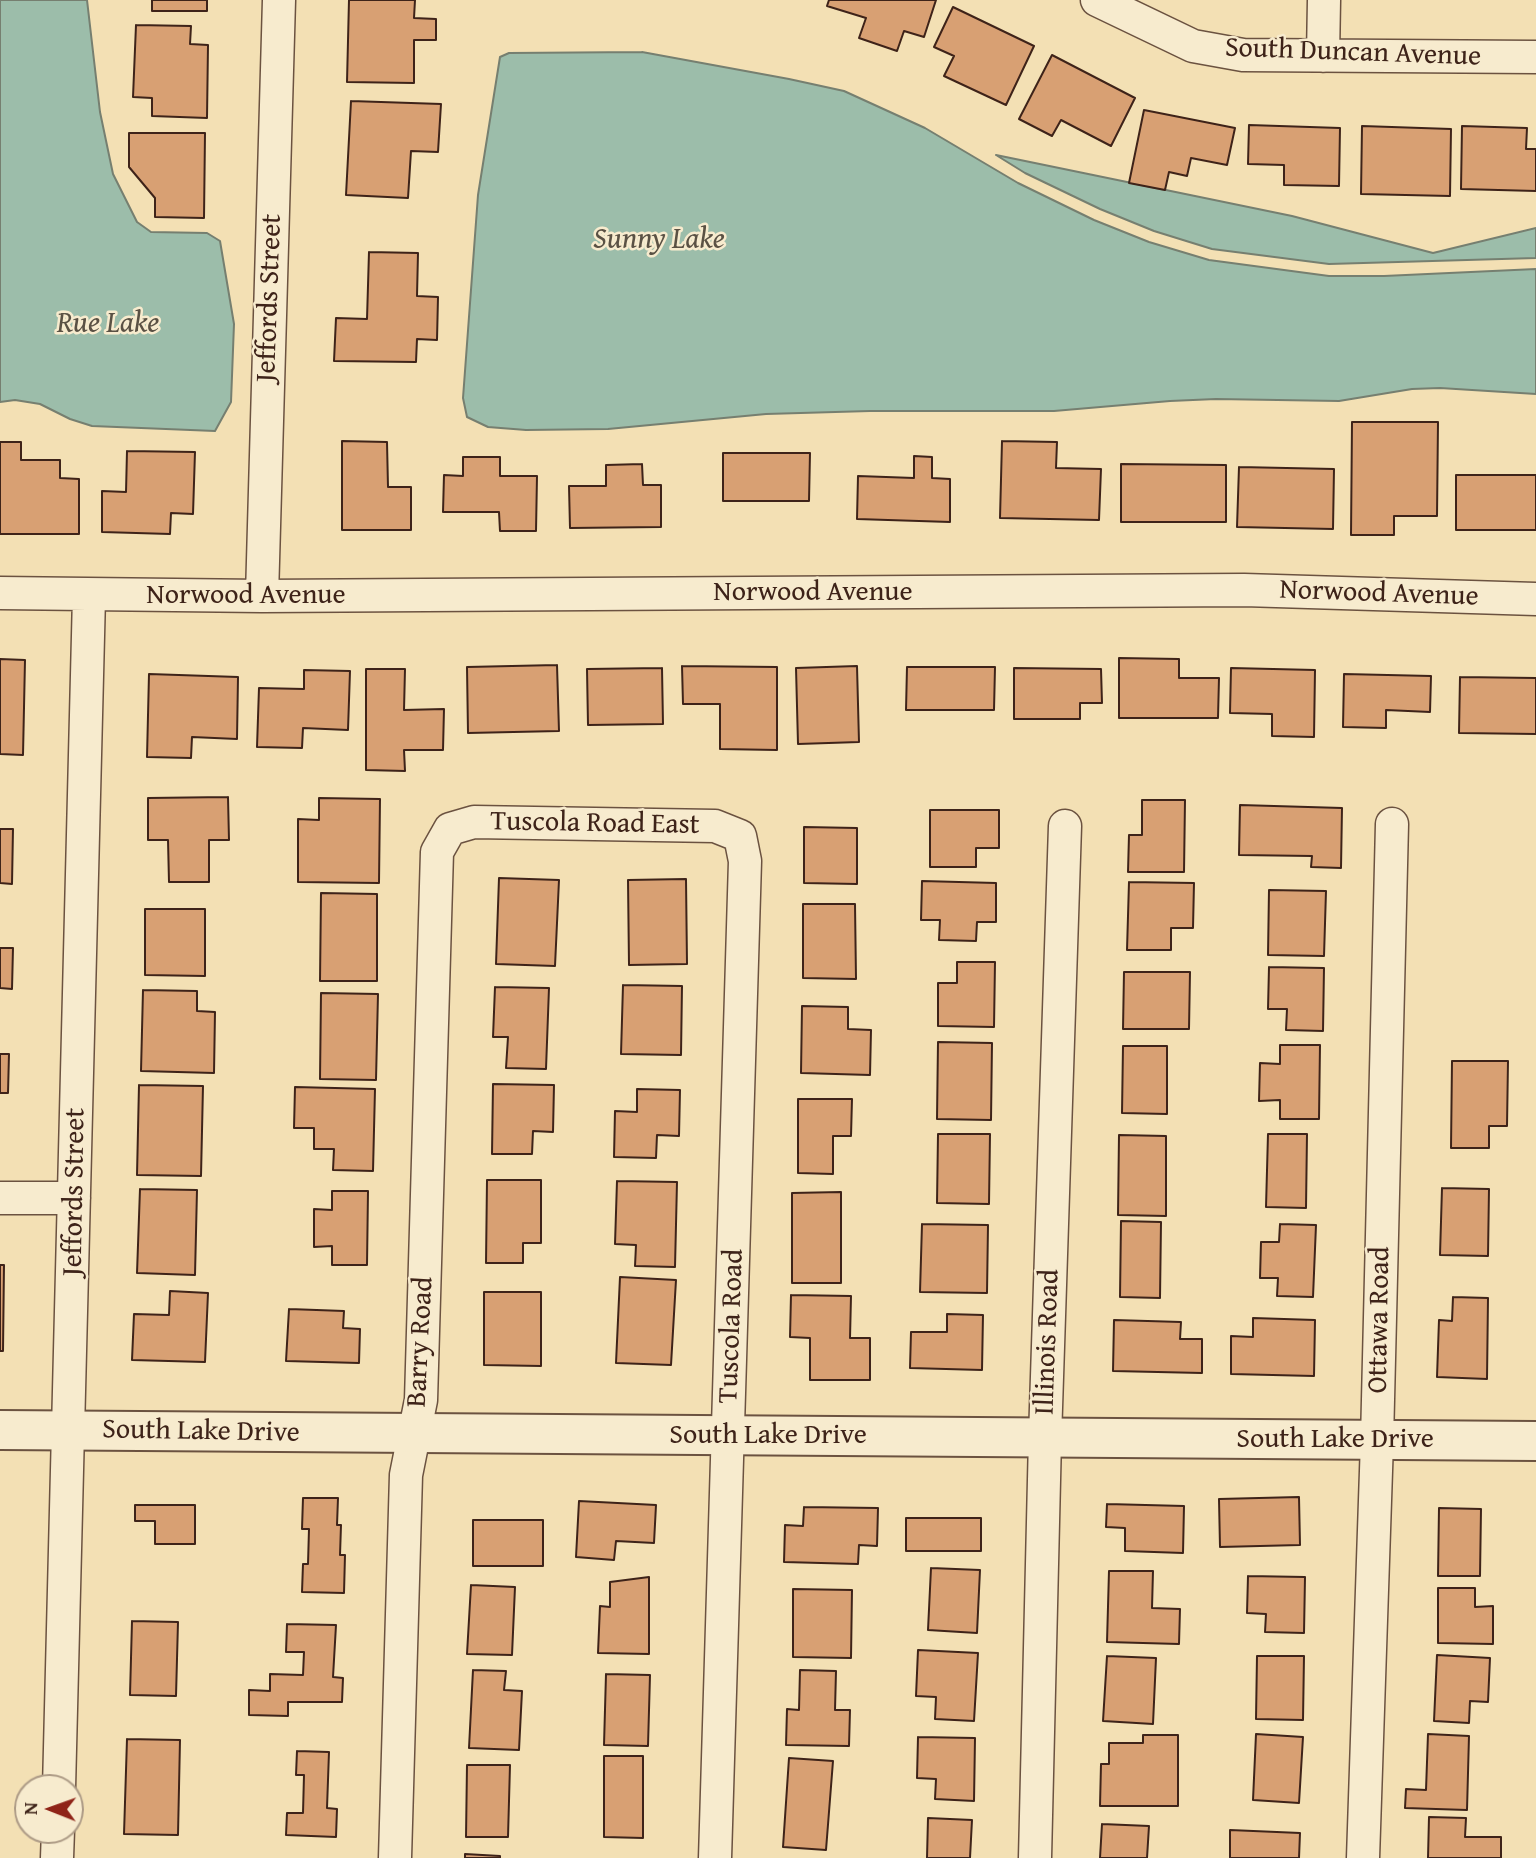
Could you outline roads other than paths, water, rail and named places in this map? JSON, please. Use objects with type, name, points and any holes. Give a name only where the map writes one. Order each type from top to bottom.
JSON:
[{"type":"street","name":"Jeffords Street","points":[[262,596],[279,0]]},
{"type":"street","name":"South Duncan Avenue","points":[[1097,0],[1193,46],[1243,55],[1536,57]]},
{"type":"street","points":[[1323,56],[1324,0]]},
{"type":"street","name":"Norwood Avenue","points":[[0,593],[262,596],[1244,590],[1536,599]]},
{"type":"street","name":"Jeffords Street","points":[[59,1774],[89,596]]},
{"type":"street","name":"Tuscola Road East","points":[[450,829],[474,821],[715,826],[740,836]]},
{"type":"street","name":"Ottawa Road","points":[[1363,1858],[1377,1441],[1392,824]]},
{"type":"street","name":"Illinois Road","points":[[1035,1858],[1045,1438],[1065,826]]},
{"type":"street","name":"Barry Road","points":[[395,1858],[406,1475],[421,1400],[438,852],[450,829]]},
{"type":"street","name":"Tuscola Road","points":[[715,1858],[745,861],[740,836]]},
{"type":"street","points":[[0,1198],[74,1198]]},
{"type":"street","name":"South Lake Drive","points":[[0,1430],[1536,1441]]},
{"type":"water","name":"Rue Lake","points":[[0,0],[87,0],[100,112],[113,174],[137,222],[151,232],[207,233],[220,241],[234,324],[231,402],[215,431],[92,426],[70,419],[40,404],[15,400],[0,402]]},
{"type":"water","name":"Sunny Lake","points":[[642,52],[844,91],[925,128],[1018,183],[1094,220],[1149,242],[1209,260],[1329,276],[1536,269],[1536,394],[1440,388],[1412,389],[1339,401],[1216,399],[1054,411],[766,414],[608,429],[526,430],[488,427],[467,417],[463,398],[478,195],[500,57],[509,53]]},
{"type":"water","points":[[996,155],[1292,216],[1433,253],[1536,228],[1536,258],[1329,264],[1212,249],[1154,231],[1100,209],[1025,173]]}]
